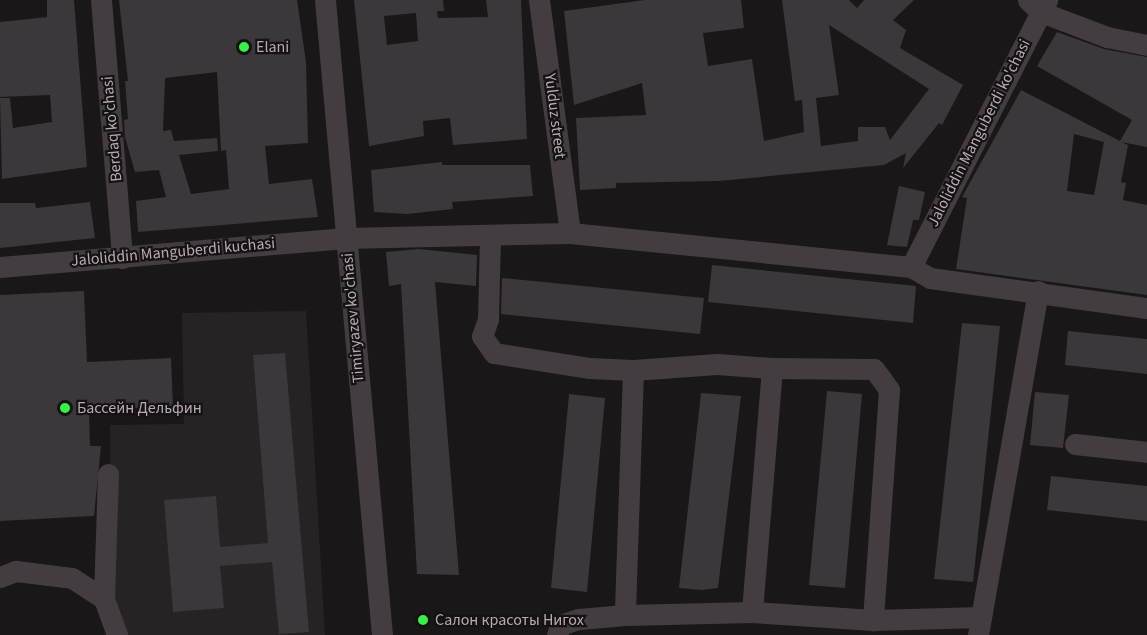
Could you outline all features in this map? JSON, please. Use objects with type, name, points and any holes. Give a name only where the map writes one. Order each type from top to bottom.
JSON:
[{"type":"street","name":"Berdaq ko'chasi","points":[[101,0],[122,258]]},
{"type":"street","name":"Timiryazev ko'chasi","points":[[325,0],[382,635]]},
{"type":"street","name":"Yulduz street","points":[[539,0],[570,233]]},
{"type":"street","points":[[1039,4],[1107,37],[1147,45]]},
{"type":"street","name":"Jaloliddin Manguberdi ko'chasi","points":[[911,267],[1039,4]]},
{"type":"street","name":"Jaloliddin Manguberdi kuchasi","points":[[0,267],[346,237],[490,237],[570,233],[911,267],[930,278],[1038,291],[1147,308]]},
{"type":"street","points":[[490,237],[488,319],[482,336],[494,353],[590,368],[633,370],[717,364],[772,368],[874,369],[889,390],[873,620]]},
{"type":"street","points":[[557,635],[560,625],[579,619],[625,615],[752,612],[980,626],[1038,291]]},
{"type":"street","points":[[752,612],[772,368]]},
{"type":"street","points":[[625,615],[633,370]]},
{"type":"street","points":[[1075,444],[1147,452]]},
{"type":"street","points":[[108,474],[104,599],[117,635]]},
{"type":"street","points":[[0,577],[16,571],[72,578],[104,599]]},
{"type":"shaded area","points":[[306,311],[325,635],[112,635],[110,425],[184,424],[182,313]]},
{"type":"building","points":[[47,0],[74,0],[87,167],[2,179],[0,98],[10,98],[13,128],[52,122],[50,95],[0,97],[0,22],[47,17]]},
{"type":"building","points":[[119,0],[297,0],[306,62],[308,143],[265,146],[269,184],[312,179],[318,217],[138,232],[136,201],[166,197],[159,170],[135,172],[125,137],[124,120],[128,119],[125,81],[128,81]],"holes":[[[217,72],[221,151],[226,150],[229,189],[191,194],[179,155],[218,151],[217,138],[174,141],[171,130],[163,131],[165,78]]]},
{"type":"building","points":[[354,0],[443,0],[444,11],[437,11],[438,18],[488,17],[486,0],[521,0],[527,139],[453,145],[450,118],[423,121],[424,136],[369,146]],"holes":[[[416,13],[418,41],[387,45],[384,16]]]},
{"type":"building","points":[[645,0],[741,0],[744,28],[703,33],[708,66],[752,59],[764,141],[804,132],[802,100],[795,101],[782,0],[849,0],[857,8],[864,0],[914,0],[893,20],[906,30],[900,48],[963,85],[942,125],[939,123],[903,168],[906,153],[884,165],[719,181],[616,183],[616,188],[580,190],[576,118],[646,115],[642,83],[574,105],[564,11]],"holes":[[[829,25],[929,89],[890,140],[885,127],[858,127],[858,141],[821,146],[816,98],[839,95]]]},
{"type":"building","points":[[1057,32],[1104,49],[1147,57],[1147,147],[1121,142],[1128,145],[1121,182],[1126,183],[1123,200],[1147,205],[1147,295],[956,269],[967,198],[962,197],[1021,90],[1120,141],[1132,120],[1037,66]],"holes":[[[1074,134],[1104,142],[1094,195],[1067,191]]]},
{"type":"building","points":[[442,162],[442,165],[530,165],[533,196],[452,202],[453,209],[407,214],[374,212],[371,170]]},
{"type":"building","points":[[899,186],[925,192],[919,220],[913,220],[907,247],[887,245]]},
{"type":"building","points":[[90,202],[95,238],[0,248],[0,203],[35,203],[36,208]]},
{"type":"building","points":[[419,249],[477,255],[476,286],[435,282],[459,575],[417,574],[401,284],[389,286],[386,252]]},
{"type":"building","points":[[712,265],[916,286],[913,323],[708,302]]},
{"type":"building","points":[[502,278],[704,298],[700,334],[501,314]]},
{"type":"building","name":"Бассейн Дельфин","points":[[84,291],[87,362],[171,358],[173,406],[89,410],[90,446],[101,446],[94,516],[0,521],[0,295]]},
{"type":"building","points":[[962,323],[1000,326],[973,582],[934,579]]},
{"type":"building","points":[[1068,331],[1147,339],[1147,374],[1065,365]]},
{"type":"building","points":[[285,353],[309,632],[279,634],[272,562],[220,566],[224,608],[173,612],[164,500],[216,496],[220,547],[268,543],[253,355]]},
{"type":"building","points":[[827,391],[862,394],[845,588],[809,585]]},
{"type":"building","points":[[1035,392],[1069,395],[1063,448],[1030,445]]},
{"type":"building","points":[[701,393],[741,396],[718,588],[702,590],[679,588]]},
{"type":"building","points":[[569,394],[605,398],[587,592],[551,588]]},
{"type":"building","points":[[1051,476],[1147,486],[1147,521],[1047,510]]},
{"type":"place","name":"Elani","points":[[244,47]]},
{"type":"place","name":"Бассейн Дельфин","points":[[65,408]]},
{"type":"place","name":"Салон красоты Нигох","points":[[423,620]]}]
